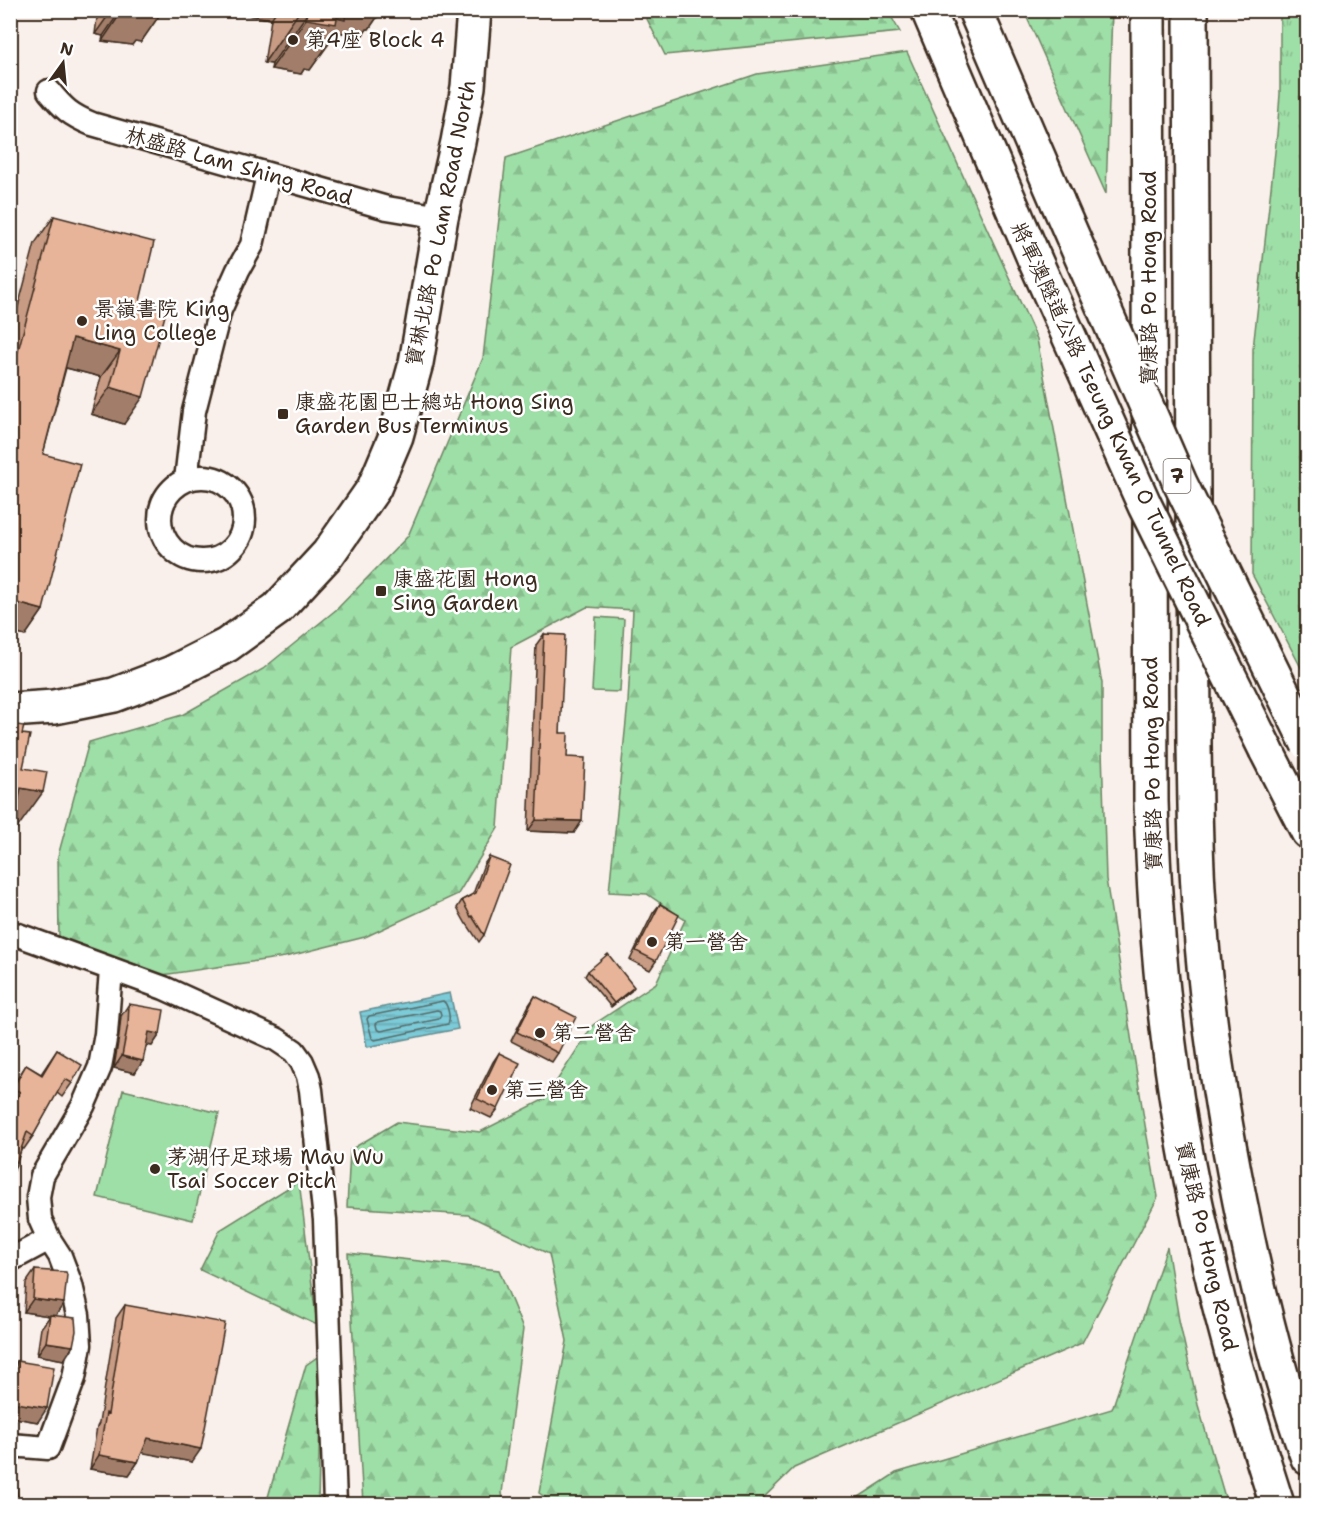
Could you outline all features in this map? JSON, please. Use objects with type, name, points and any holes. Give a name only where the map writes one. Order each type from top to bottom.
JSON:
[{"type":"main road","name":"寶琳北路 Po Lam Road North","points":[[10,710],[54,707],[114,694],[172,673],[227,645],[277,609],[328,554],[375,488],[396,436],[416,363],[441,217],[468,87],[474,10]]},
{"type":"main road","name":"將軍澳隧道公路 Tseung Kwan O Tunnel Road","points":[[928,10],[1034,258],[1145,506],[1308,832]]},
{"type":"main road","name":"將軍澳隧道公路 Tseung Kwan O Tunnel Road","points":[[975,10],[1180,483],[1308,744]]},
{"type":"main road","name":"寶康路 Po Hong Road","points":[[1148,10],[1151,789],[1156,920],[1172,1067],[1189,1173],[1204,1247],[1231,1355],[1276,1504]]},
{"type":"main road","name":"寶康路 Po Hong Road","points":[[1191,10],[1195,838],[1200,918],[1208,1001],[1236,1182],[1254,1270],[1276,1355],[1308,1458]]},
{"type":"street","name":"林盛路 Lam Shing Road","points":[[49,91],[75,117],[92,124],[387,208],[441,217]]},
{"type":"street","points":[[186,480],[194,411],[220,310],[252,246],[268,175]]},
{"type":"street","points":[[10,932],[164,988],[276,1039],[294,1051],[302,1062],[311,1090],[325,1220],[335,1504]]},
{"type":"street","points":[[10,1445],[48,1448],[74,1378],[80,1346],[78,1315],[72,1285],[60,1256],[40,1219],[38,1197],[42,1176],[83,1106],[100,1067],[106,1034],[111,970]]},
{"type":"street","points":[[10,1260],[49,1239]]},
{"type":"green space","points":[[643,11],[888,11],[900,32],[665,55]]},
{"type":"green space","points":[[1024,11],[1112,11],[1106,194]]},
{"type":"green space","points":[[1280,12],[1308,13],[1307,679],[1252,574],[1253,349],[1277,134],[1280,94]]},
{"type":"green space","points":[[907,52],[1037,339],[1102,683],[1106,879],[1158,1197],[1082,1343],[794,1468],[758,1503],[555,1504],[539,1493],[567,1341],[549,1254],[468,1215],[347,1207],[350,1150],[397,1122],[480,1132],[545,1099],[593,1025],[656,983],[685,920],[647,894],[609,892],[628,702],[633,610],[587,607],[511,647],[498,828],[458,894],[365,937],[285,957],[162,975],[59,939],[58,856],[89,742],[182,715],[263,669],[337,609],[408,536],[483,358],[506,158],[757,74]]},
{"type":"green space","points":[[596,617],[624,619],[620,692],[592,691]]},
{"type":"green space","name":"茅湖仔足球場 Mau Wu Tsai Soccer Pitch","points":[[123,1090],[219,1113],[193,1220],[97,1197]]},
{"type":"green space","points":[[299,1181],[317,1325],[200,1270],[220,1230]]},
{"type":"green space","points":[[1167,1247],[1179,1320],[1198,1405],[1227,1504],[848,1504],[896,1473],[1112,1409]]},
{"type":"green space","points":[[348,1253],[499,1270],[523,1329],[502,1493],[504,1504],[363,1504]]},
{"type":"green space","points":[[323,1353],[318,1504],[266,1504],[306,1365]]},
{"type":"water","points":[[450,993],[458,1029],[367,1047],[360,1012]]},
{"type":"building","points":[[299,10],[346,10],[345,20],[337,18],[336,24],[306,19],[307,14]]},
{"type":"building","points":[[54,216],[154,242],[140,301],[167,308],[143,397],[110,387],[120,351],[73,338],[43,454],[80,464],[43,610],[10,601],[10,381]]},
{"type":"building","points":[[544,634],[565,635],[560,733],[568,733],[567,757],[585,758],[582,821],[536,820]]},
{"type":"building","points":[[10,724],[24,726],[22,734],[30,735],[23,768],[47,772],[43,792],[21,788],[16,813],[10,812]]},
{"type":"building","points":[[489,857],[510,865],[484,935],[462,900],[476,893]]},
{"type":"building","name":"第一營舍","points":[[660,904],[679,915],[656,961],[636,951]]},
{"type":"building","points":[[608,954],[634,987],[614,1003],[588,971]]},
{"type":"building","name":"第二營舍","points":[[535,996],[576,1017],[558,1053],[517,1032]]},
{"type":"building","points":[[129,1004],[164,1010],[160,1034],[149,1032],[143,1061],[122,1056]]},
{"type":"building","points":[[57,1050],[82,1065],[72,1083],[65,1079],[33,1136],[27,1132],[10,1181],[10,1109],[20,1092],[13,1088],[26,1065],[42,1075]]},
{"type":"building","name":"第三營舍","points":[[499,1053],[520,1063],[498,1109],[477,1099]]},
{"type":"building","points":[[35,1270],[66,1272],[64,1303],[33,1299]]},
{"type":"building","points":[[125,1305],[225,1323],[201,1449],[148,1438],[138,1462],[99,1455],[106,1413],[108,1414]]},
{"type":"building","points":[[50,1315],[75,1318],[76,1331],[73,1346],[46,1342]]},
{"type":"building","points":[[17,1361],[54,1367],[47,1408],[10,1402]]},
{"type":"building","points":[[10,1461],[13,1461],[18,1498],[10,1498]]},
{"type":"place","name":"第4座 Block 4","points":[[293,40]]},
{"type":"place","name":"景嶺書院 King Ling College","points":[[82,321]]},
{"type":"place","name":"康盛花園巴士總站 Hong Sing Garden Bus Terminus","points":[[283,414]]},
{"type":"place","name":"康盛花園 Hong Sing Garden","points":[[381,591]]},
{"type":"place","name":"第一營舍","points":[[652,942]]},
{"type":"place","name":"第二營舍","points":[[540,1033]]},
{"type":"place","name":"第三營舍","points":[[492,1090]]},
{"type":"place","name":"茅湖仔足球場 Mau Wu Tsai Soccer Pitch","points":[[155,1169]]}]
